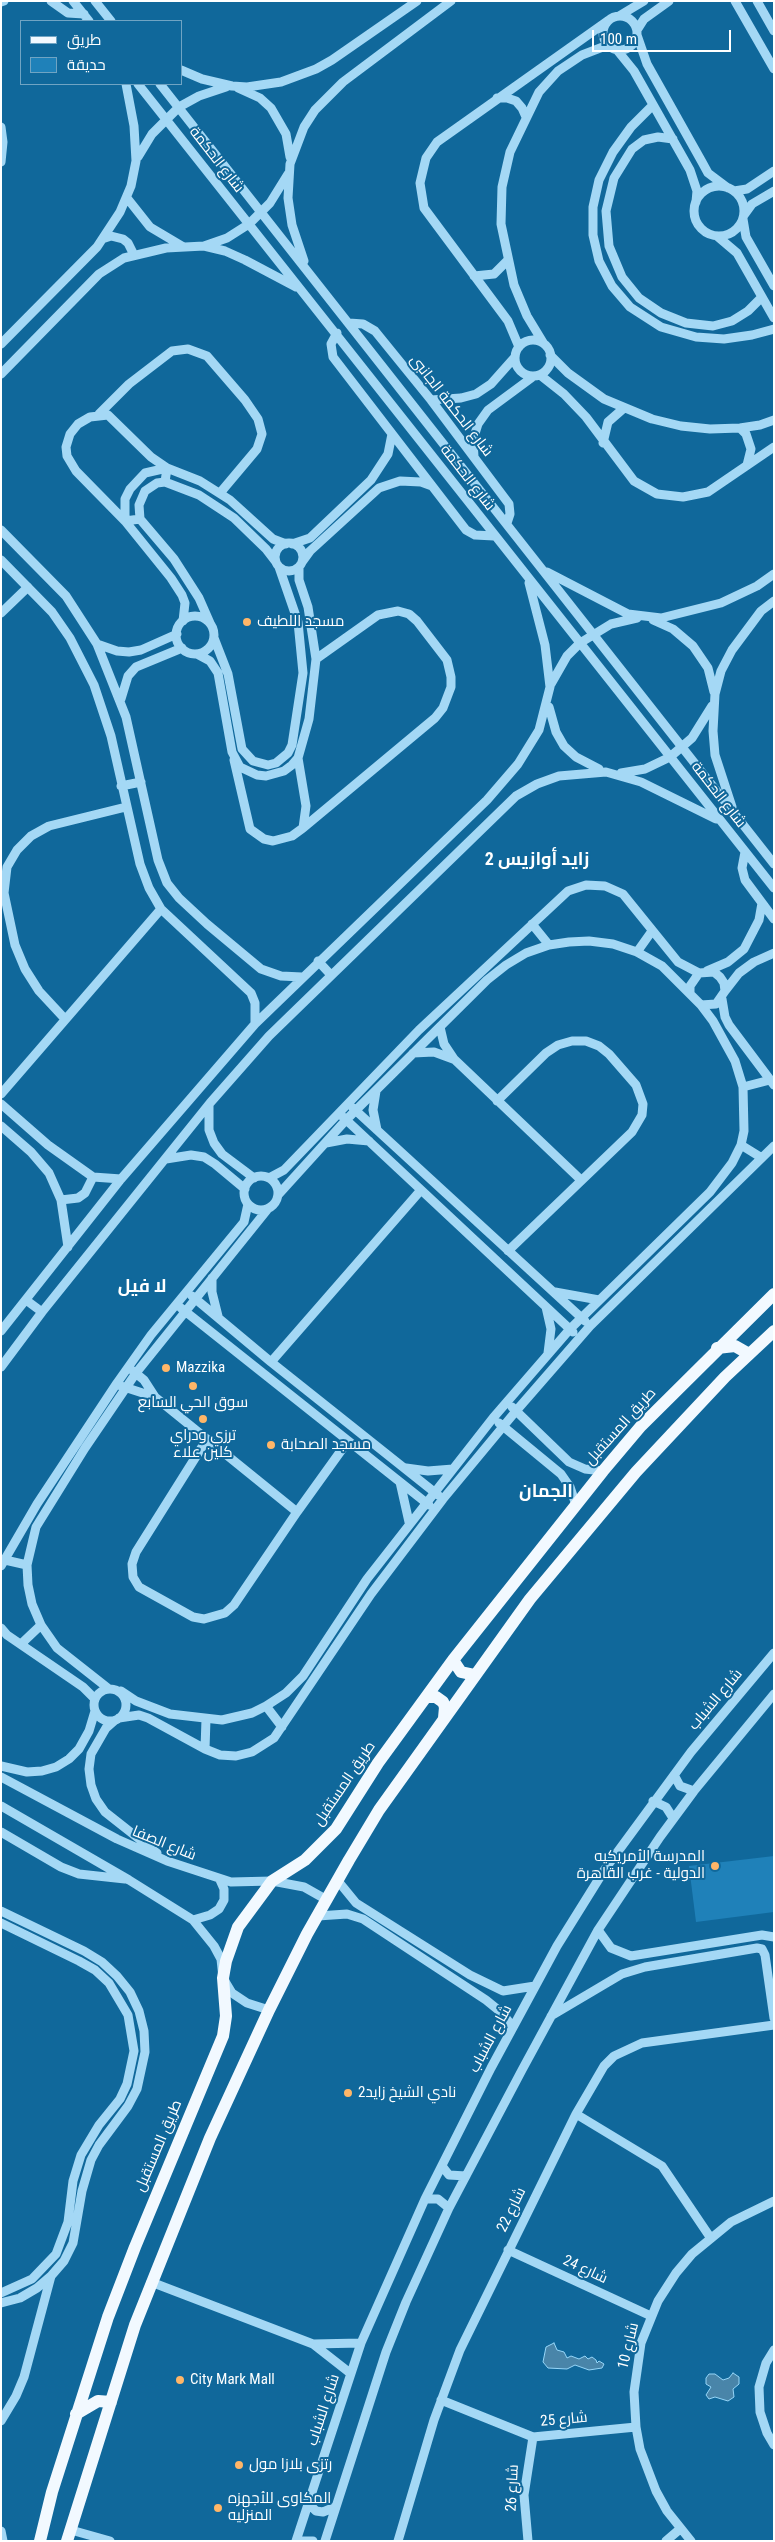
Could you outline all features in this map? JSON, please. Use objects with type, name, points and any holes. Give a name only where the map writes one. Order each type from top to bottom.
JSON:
[{"type":"main road","name":"طريق المستقبل","points":[[40,2541],[76,2414],[135,2246],[223,2036],[226,2016],[223,1978],[226,1961],[238,1927],[272,1881],[305,1860],[336,1829],[378,1763],[453,1660],[641,1426],[717,1348],[774,1294]]},
{"type":"main road","points":[[69,2536],[135,2325],[210,2138],[269,2010],[318,1916],[379,1810],[530,1599],[591,1523],[725,1377],[774,1331]]},
{"type":"main road","points":[[717,1348],[735,1346],[749,1354]]},
{"type":"main road","points":[[453,1660],[460,1672],[475,1675]]},
{"type":"main road","points":[[427,1697],[436,1697],[443,1702],[445,1707],[444,1718]]},
{"type":"main road","points":[[76,2414],[98,2401],[111,2402]]},
{"type":"street","points":[[51,1],[68,13],[87,18]]},
{"type":"street","points":[[73,1],[87,18]]},
{"type":"street","points":[[182,70],[202,79],[232,86],[248,87],[281,82],[316,69],[418,1]]},
{"type":"street","points":[[204,246],[227,238],[249,224],[262,212],[277,193],[290,168],[304,127],[328,95],[451,1]]},
{"type":"street","points":[[519,347],[508,321],[424,208],[420,183],[426,158],[437,142],[497,98],[609,20],[644,1]]},
{"type":"street","points":[[617,50],[630,47],[644,19],[669,1]]},
{"type":"street","points":[[735,1],[771,57],[774,69]]},
{"type":"street","points":[[757,1],[774,31]]},
{"type":"street","points":[[96,2],[110,20]]},
{"type":"street","points":[[619,16],[631,19],[637,32],[646,64],[708,173],[731,190],[742,202],[746,237],[774,286]]},
{"type":"street","points":[[609,20],[603,32],[608,45],[617,50],[634,71],[695,180],[695,217],[698,224],[710,234],[717,236],[737,253],[774,318]]},
{"type":"street","points":[[608,45],[582,55],[558,71],[540,92],[510,152],[502,187],[501,224],[514,285],[527,316],[550,354],[586,387],[624,408],[652,419],[681,426],[710,429],[740,428],[760,425],[774,420]]},
{"type":"street","points":[[126,85],[134,126],[136,161]]},
{"type":"street","name":"شارع الحكمة","points":[[139,85],[774,888]]},
{"type":"street","name":"شارع الحكمة","points":[[161,85],[734,814],[769,853],[774,864]]},
{"type":"street","points":[[1,344],[105,238],[127,198],[136,161],[148,138],[179,107],[199,96],[232,86],[260,98],[280,120],[286,134],[290,168],[288,198],[292,225],[299,251],[311,275]]},
{"type":"street","points":[[497,98],[507,98],[516,102],[522,108],[526,117]]},
{"type":"street","points":[[653,105],[631,127],[613,152],[600,180],[593,207],[593,234],[597,252],[612,286],[630,307],[661,327],[696,337],[724,339],[752,335],[774,329]]},
{"type":"street","points":[[1,127],[4,142],[1,162]]},
{"type":"street","points":[[672,139],[658,137],[644,140],[632,149],[614,178],[606,211],[609,246],[622,277],[640,298],[661,313],[686,323],[713,326],[732,321],[748,311],[762,297]]},
{"type":"street","points":[[696,202],[710,188],[719,186],[731,190],[747,189],[774,171]]},
{"type":"street","points":[[717,236],[732,232],[752,204],[774,191]]},
{"type":"street","points":[[127,198],[150,227],[182,246]]},
{"type":"street","points":[[105,238],[111,236],[123,239],[134,255]]},
{"type":"street","points":[[1,374],[106,267],[134,255],[182,246],[204,246],[225,251],[265,269],[303,292]]},
{"type":"street","points":[[474,276],[494,274],[508,260]]},
{"type":"street","name":"شارع الحكمة الجانبى","points":[[349,323],[363,324],[375,331],[431,400],[509,504],[510,514],[507,523]]},
{"type":"street","points":[[337,334],[331,344],[333,357],[432,486],[470,533],[494,536]]},
{"type":"street","points":[[431,400],[461,398],[476,394],[498,378],[515,357],[519,347],[531,340],[544,344]]},
{"type":"street","points":[[97,644],[117,652],[129,652],[141,650],[177,634],[183,621],[185,603],[171,578],[125,521],[76,471],[67,456],[66,447],[70,434],[78,424],[99,414],[129,384],[172,352],[188,349],[207,356],[245,400],[258,419],[262,434],[257,449],[220,493]]},
{"type":"street","points":[[474,457],[473,440],[478,424],[488,410],[549,367],[550,354]]},
{"type":"street","points":[[515,357],[520,371],[537,376],[564,394],[586,417],[603,443],[634,481],[657,494],[683,497],[708,492],[774,447]]},
{"type":"street","points":[[603,443],[608,422],[624,408]]},
{"type":"street","points":[[99,414],[108,415],[152,457],[167,468],[194,479],[220,493],[273,539],[301,550],[299,580],[308,607],[316,659],[312,704],[298,758],[306,806],[302,828]]},
{"type":"street","points":[[740,428],[750,441],[751,449],[747,465]]},
{"type":"street","points":[[392,434],[384,463],[371,480],[310,538],[289,544],[277,550],[278,564],[294,605],[301,640],[303,673],[292,745],[283,758],[268,765],[252,761],[242,749],[228,674],[199,598],[174,559],[140,519],[139,505],[145,491],[158,483],[165,482],[188,489],[222,509],[266,549],[278,564],[289,571],[301,564],[310,551],[379,488],[400,481],[421,482],[432,486]]},
{"type":"street","points":[[165,482],[167,468]]},
{"type":"street","points":[[125,521],[124,510],[130,489],[145,474],[156,469],[167,468]]},
{"type":"street","points":[[125,521],[140,519]]},
{"type":"street","points":[[1,530],[66,596],[97,644],[120,699],[158,860],[167,883],[179,898],[261,969],[281,976],[302,977]]},
{"type":"street","points":[[1,560],[52,612],[70,638],[94,685],[108,727],[140,864],[149,888],[161,909],[244,985],[255,1003],[255,1024]]},
{"type":"street","points":[[542,569],[615,608],[673,628],[693,646],[708,668],[714,698],[715,754],[734,814]]},
{"type":"street","points":[[1,1331],[121,1179],[255,1024],[486,800],[532,744],[542,723],[550,687],[557,671],[580,643],[592,633],[616,622],[673,617],[721,603],[757,586],[774,574]]},
{"type":"street","points":[[528,578],[545,645],[550,687]]},
{"type":"street","points":[[1,613],[28,586]]},
{"type":"street","points":[[618,774],[645,769],[670,757],[682,748],[701,727],[732,650],[761,611],[774,601]]},
{"type":"street","points":[[177,634],[182,648],[210,662],[218,673],[246,820],[250,829],[264,840],[273,842],[292,836],[435,718],[443,708],[451,687],[450,668],[447,660],[417,621],[408,614],[398,612],[378,615],[316,659]]},
{"type":"street","points":[[183,621],[197,616],[210,624]]},
{"type":"street","points":[[197,654],[205,651],[214,638]]},
{"type":"street","points":[[120,699],[128,676],[136,667],[182,648]]},
{"type":"street","points":[[548,699],[550,716],[564,746],[576,757],[590,766],[618,774],[682,800],[722,822]]},
{"type":"street","points":[[292,745],[301,749]]},
{"type":"street","points":[[232,752],[242,749]]},
{"type":"street","points":[[232,752],[240,767],[257,775],[266,776],[284,771],[298,758]]},
{"type":"street","points":[[1,1366],[42,1312],[210,1104],[268,1036],[516,796],[537,784],[559,776],[606,772]]},
{"type":"street","points":[[121,786],[141,782]]},
{"type":"street","points":[[486,800],[498,813]]},
{"type":"street","points":[[65,1019],[39,991],[25,969],[15,945],[4,893],[7,867],[17,850],[31,836],[49,826],[126,807]]},
{"type":"street","points":[[746,852],[742,868],[745,880],[774,919]]},
{"type":"street","points":[[210,1104],[208,1117],[214,1143],[222,1154],[254,1178],[269,1178],[284,1170],[419,1030],[568,891],[586,885],[605,886],[622,894],[678,962],[702,972],[714,972],[720,977],[724,983],[725,1017],[772,1082],[743,1087]]},
{"type":"street","points":[[690,994],[690,986],[702,972],[728,962],[744,949],[756,928],[762,903]]},
{"type":"street","points":[[1,1094],[161,909]]},
{"type":"street","points":[[532,924],[549,945]]},
{"type":"street","points":[[637,952],[652,931]]},
{"type":"street","points":[[589,941],[613,944],[637,952],[662,966],[690,994],[713,1021],[735,1061],[743,1087],[745,1116],[741,1146],[722,1178],[710,1192],[570,1329],[493,1418],[409,1522],[367,1579],[303,1676],[286,1693],[266,1706],[237,1718],[206,1719],[162,1711],[121,1691],[109,1689],[57,1648],[41,1625],[32,1604],[27,1565],[36,1527],[45,1509],[136,1373],[272,1206],[278,1195],[346,1120],[427,1039],[506,965],[526,954],[549,945],[589,941]]},
{"type":"street","points":[[701,1006],[716,1004],[739,973],[754,962],[774,953]]},
{"type":"street","points":[[318,961],[331,975]]},
{"type":"street","points":[[440,1027],[444,1044],[454,1059],[581,1180]]},
{"type":"street","points":[[419,1030],[427,1039]]},
{"type":"street","points":[[497,1101],[558,1045],[572,1041],[586,1041],[599,1046],[609,1054],[641,1094],[642,1115],[632,1132],[508,1251]]},
{"type":"street","points":[[413,1053],[434,1052],[454,1059]]},
{"type":"street","points":[[376,1090],[374,1110],[377,1130]]},
{"type":"street","points":[[1,1104],[48,1145],[93,1177],[121,1179]]},
{"type":"street","points":[[347,1104],[590,1326]]},
{"type":"street","points":[[338,1113],[580,1338]]},
{"type":"street","points":[[1,1126],[41,1162],[49,1173],[61,1200],[68,1247]]},
{"type":"street","points":[[325,1143],[347,1138],[369,1141]]},
{"type":"street","points":[[741,1146],[762,1158]]},
{"type":"street","points":[[95,1711],[102,1719],[139,1716],[148,1718],[205,1749],[228,1755],[252,1752],[274,1738],[371,1594],[434,1509],[516,1411],[590,1326],[774,1146]]},
{"type":"street","points":[[27,1565],[3,1563],[37,1504],[128,1367],[244,1222],[248,1204],[244,1189],[215,1164],[204,1157],[184,1155],[166,1159]]},
{"type":"street","points":[[61,1200],[78,1198],[85,1193],[93,1177]]},
{"type":"street","points":[[244,1189],[254,1178]]},
{"type":"street","points":[[269,1178],[278,1188],[278,1195]]},
{"type":"street","points":[[271,1362],[421,1190]]},
{"type":"street","points":[[248,1204],[253,1209],[267,1210]]},
{"type":"street","points":[[463,1229],[472,1218]]},
{"type":"street","points":[[212,1278],[212,1292],[219,1319]]},
{"type":"street","points":[[552,1291],[575,1298],[599,1300]]},
{"type":"street","points":[[187,1292],[313,1396],[443,1498]]},
{"type":"street","points":[[26,1300],[42,1312]]},
{"type":"street","points":[[545,1304],[551,1329],[548,1355]]},
{"type":"street","points":[[177,1305],[434,1509]]},
{"type":"street","points":[[128,1367],[144,1380],[155,1397],[297,1512]]},
{"type":"street","points":[[117,1383],[126,1388],[155,1397]]},
{"type":"street","points":[[304,1406],[313,1396]]},
{"type":"street","points":[[508,1402],[569,1462],[577,1467],[603,1471]]},
{"type":"street","points":[[493,1418],[560,1474],[570,1487],[576,1505]]},
{"type":"street","points":[[207,1439],[136,1552],[132,1564],[133,1577],[139,1586],[193,1617],[204,1619],[225,1613],[234,1605],[348,1441]]},
{"type":"street","points":[[404,1467],[428,1471],[453,1469]]},
{"type":"street","points":[[400,1482],[409,1522]]},
{"type":"street","points":[[21,1644],[41,1625]]},
{"type":"street","points":[[1,1628],[7,1635],[83,1687],[95,1699]]},
{"type":"street","name":"شارع الشباب","points":[[296,2541],[361,2343],[425,2199],[535,1986],[587,1897],[653,1801],[774,1653]]},
{"type":"street","points":[[1,1766],[27,1772],[42,1771],[56,1767],[69,1759],[79,1748],[89,1731],[95,1711],[95,1699],[98,1694],[109,1689]]},
{"type":"street","points":[[121,1691],[126,1702],[126,1708],[103,1732],[91,1754],[89,1769],[91,1785],[96,1799],[106,1812],[167,1861]]},
{"type":"street","points":[[325,2541],[386,2352],[449,2208],[550,2016],[598,1930],[673,1818],[774,1694]]},
{"type":"street","points":[[266,1706],[282,1727]]},
{"type":"street","points":[[205,1749],[206,1719]]},
{"type":"street","points":[[674,1775],[680,1786],[694,1791]]},
{"type":"street","name":"شارع الصفا","points":[[1,1777],[117,1839],[167,1861],[220,1880],[242,1883],[272,1881],[308,1888],[327,1900]]},
{"type":"street","points":[[653,1801],[666,1806],[673,1818]]},
{"type":"street","points":[[1,1806],[129,1880],[193,1920],[214,1946],[220,1959],[223,1978],[232,1993],[239,1998],[269,2010]]},
{"type":"street","points":[[1,1832],[79,1874],[129,1880]]},
{"type":"street","points":[[193,1920],[210,1915],[219,1909],[224,1900],[224,1889],[220,1880]]},
{"type":"street","points":[[338,1881],[356,1904],[470,1976],[502,1991],[535,1986]]},
{"type":"street","points":[[1,1911],[84,1951],[102,1962],[117,1976],[130,1992],[139,2011],[144,2031],[145,2052],[137,2089],[128,2106],[99,2145],[92,2160],[82,2191],[73,2243],[64,2261],[37,2288],[20,2298],[1,2303]]},
{"type":"street","points":[[318,1916],[347,1914],[363,1919],[486,2000],[502,2013],[513,2027]]},
{"type":"street","points":[[1,1924],[79,1961],[109,1983],[128,2015],[134,2052],[127,2084],[120,2099],[99,2125],[81,2155],[73,2180],[68,2222],[56,2254],[32,2279],[1,2293]]},
{"type":"street","points":[[598,1930],[611,1948],[631,1956],[762,1935],[774,1938]]},
{"type":"street","points":[[764,1954],[774,1942]]},
{"type":"street","points":[[550,2016],[609,1980],[635,1970],[757,1948],[764,1954],[774,2018]]},
{"type":"street","name":"شارع 22","points":[[398,2541],[441,2400],[460,2350],[576,2114],[604,2066],[614,2056],[628,2048],[655,2040],[774,2025]]},
{"type":"street","points":[[134,2052],[145,2052]]},
{"type":"street","points":[[576,2114],[662,2166],[710,2237]]},
{"type":"street","points":[[442,2166],[454,2176],[466,2176]]},
{"type":"street","points":[[425,2199],[438,2199],[449,2208]]},
{"type":"street","name":"شارع 10","points":[[691,2541],[680,2529],[664,2504],[647,2471],[636,2427],[636,2370],[642,2343],[651,2316],[676,2273],[710,2237],[731,2222],[774,2202]]},
{"type":"street","name":"شارع 24","points":[[508,2250],[651,2316]]},
{"type":"street","points":[[1,2421],[24,2377],[51,2276]]},
{"type":"street","points":[[151,2282],[313,2344],[350,2373]]},
{"type":"street","points":[[313,2344],[361,2343]]},
{"type":"street","points":[[774,2350],[766,2363],[759,2387],[760,2412],[766,2434],[774,2445]]},
{"type":"street","name":"شارع 25","points":[[441,2400],[533,2437],[636,2427]]},
{"type":"street","name":"شارع 26","points":[[528,2541],[524,2495],[533,2437]]},
{"type":"street","points":[[308,2502],[316,2511],[323,2512],[335,2507]]},
{"type":"street","points":[[666,2541],[680,2529]]},
{"type":"street","points":[[1,2532],[3,2541]]},
{"type":"street","points":[[69,2536],[110,2541]]},
{"type":"street","points":[[303,2541],[313,2541]]},
{"type":"green space","points":[[774,1856],[774,1912],[696,1922],[689,1866]]},
{"type":"shaded area","points":[[554,2343],[557,2350],[564,2352],[567,2358],[571,2356],[579,2359],[585,2356],[588,2359],[592,2357],[597,2363],[599,2361],[604,2364],[602,2368],[589,2370],[575,2365],[567,2369],[548,2368],[543,2362],[546,2347]]},
{"type":"shaded area","points":[[733,2373],[739,2377],[739,2384],[733,2389],[734,2397],[728,2401],[715,2397],[709,2399],[706,2395],[711,2387],[706,2384],[706,2378],[709,2374],[715,2374],[723,2380],[729,2378]]},
{"type":"place","name":"مسجد اللطيف","points":[[247,622]]},
{"type":"place","name":"Mazzika","points":[[166,1368]]},
{"type":"place","name":"سوق الحي السابع","points":[[193,1386]]},
{"type":"place","name":"ترزي ودراي كلين علاء","points":[[203,1419]]},
{"type":"place","name":"مسجد الصحابة","points":[[271,1445]]},
{"type":"place","name":"المدرسة الأمريكيه الدولية - غرب القاهرة","points":[[715,1866]]},
{"type":"place","name":"نادي الشيخ زايد2","points":[[348,2093]]},
{"type":"place","name":"City Mark Mall","points":[[180,2380]]},
{"type":"place","name":"رتزى بلازا مول","points":[[239,2465]]},
{"type":"place","name":"المكاوى للأجهزه المنزليه","points":[[218,2508]]},
{"type":"district","name":"زايد أوازيس 2","points":[[537,860]]},
{"type":"district","name":"لا فيل","points":[[142,1287]]},
{"type":"district","name":"الجمان","points":[[546,1492]]}]
